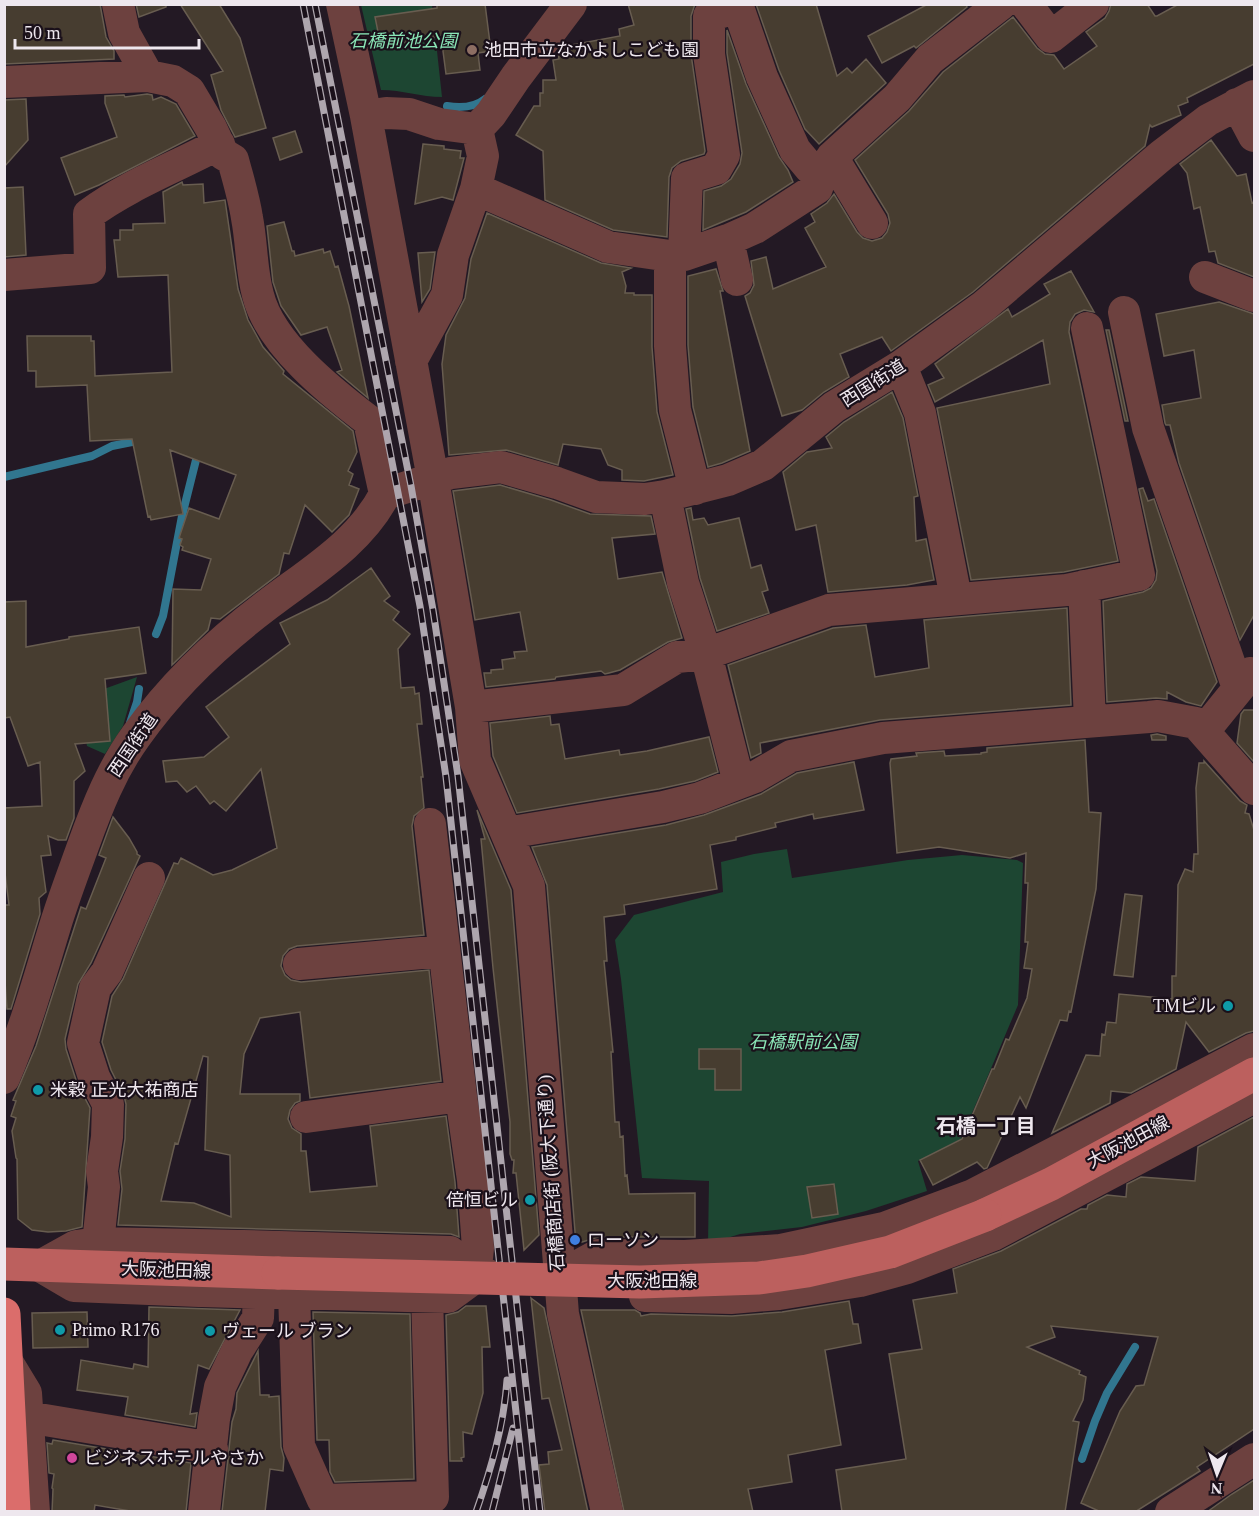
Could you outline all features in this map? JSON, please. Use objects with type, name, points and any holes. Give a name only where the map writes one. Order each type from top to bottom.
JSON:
[{"type":"highway","points":[[4,1314],[14,1512]]},
{"type":"main road","name":"大阪池田線","points":[[4,1264],[277,1286],[640,1282],[759,1278],[807,1271],[890,1252],[985,1215],[1051,1184],[1254,1074]]},
{"type":"street","points":[[118,4],[124,33],[148,76]]},
{"type":"street","name":"石橋商店街 (阪大下通り)","points":[[342,4],[366,116],[432,479],[471,708],[475,760],[529,886],[562,1314],[607,1512]]},
{"type":"street","points":[[477,129],[491,114],[516,77],[572,4]]},
{"type":"street","points":[[476,189],[608,248],[677,255],[728,240],[755,228],[817,188],[827,163],[897,98],[930,59],[1001,4]]},
{"type":"street","points":[[1026,4],[1051,37],[1093,4]]},
{"type":"street","points":[[739,783],[706,654],[683,583],[680,493],[670,346],[677,255],[687,178],[716,169],[724,155],[709,54],[709,16],[737,6],[762,78],[795,150],[810,168],[827,163]]},
{"type":"street","points":[[4,82],[148,76],[173,81],[189,91],[223,154],[233,160],[248,217],[258,296],[269,324],[309,372],[369,421],[386,494]]},
{"type":"street","points":[[1246,100],[1254,136]]},
{"type":"street","name":"西国街道","points":[[4,1078],[31,1011],[56,921],[96,810],[114,770],[136,735],[198,662],[266,606],[336,554],[377,511],[386,494],[451,472],[501,466],[596,497],[645,499],[680,493],[728,480],[764,465],[834,407],[901,366],[984,306],[1162,155],[1208,120],[1246,100]]},
{"type":"street","points":[[366,116],[386,113],[409,114],[439,124],[477,129]]},
{"type":"street","points":[[411,361],[447,295],[453,255],[476,189],[483,156],[477,129]]},
{"type":"street","points":[[4,275],[90,268],[89,214],[111,200],[219,144]]},
{"type":"street","points":[[827,163],[872,223]]},
{"type":"street","points":[[728,240],[737,280]]},
{"type":"street","points":[[1205,276],[1254,296]]},
{"type":"street","points":[[1124,312],[1148,428],[1246,679],[1204,731]]},
{"type":"street","points":[[471,708],[623,690],[677,657],[706,654],[829,610],[1067,590],[1139,575],[1087,328]]},
{"type":"street","points":[[901,366],[920,413],[956,598]]},
{"type":"street","points":[[1084,586],[1090,720]]},
{"type":"street","points":[[507,833],[663,807],[700,798],[755,777],[791,756],[883,738],[1090,720],[1158,716],[1196,723],[1254,789]]},
{"type":"street","points":[[277,1286],[448,1297],[474,1272],[478,1248],[473,1180],[430,824]]},
{"type":"street","points":[[98,1244],[104,1187],[102,1171],[107,1137],[108,1104],[94,1077],[83,1043],[95,988],[107,972],[148,878]]},
{"type":"street","points":[[299,963],[444,951]]},
{"type":"street","points":[[558,1277],[598,1255],[685,1256],[781,1250],[874,1231],[936,1210],[1015,1174],[1254,1049]]},
{"type":"street","points":[[306,1117],[461,1095]]},
{"type":"street","points":[[40,1266],[76,1246],[98,1244],[450,1252],[474,1272],[558,1277],[599,1295],[731,1298],[779,1294],[860,1281],[907,1268],[993,1236],[1254,1097]]},
{"type":"street","points":[[750,1252],[755,1296]]},
{"type":"street","points":[[277,1286],[299,1446],[323,1500],[433,1497],[427,1296]]},
{"type":"street","points":[[204,1512],[214,1419],[220,1387],[237,1351],[277,1286]]},
{"type":"street","points":[[5,1362],[26,1393],[34,1512]]},
{"type":"street","points":[[27,1417],[212,1448]]},
{"type":"street","points":[[1171,1512],[1254,1459]]},
{"type":"green space","name":"石橋前池公園","points":[[361,5],[432,5],[442,97],[381,90]]},
{"type":"green space","points":[[137,677],[123,726],[105,754],[87,746],[79,706],[104,689]]},
{"type":"green space","name":"石橋駅前公園","points":[[787,849],[792,878],[908,860],[962,855],[1017,860],[1023,863],[1018,1005],[961,1139],[918,1161],[927,1191],[866,1211],[802,1227],[740,1234],[708,1244],[709,1181],[642,1178],[615,940],[634,915],[723,892],[721,862]]},
{"type":"building","points":[[5,4],[100,4],[106,37],[114,51],[114,59],[4,64]]},
{"type":"building","points":[[136,4],[166,4],[166,7],[139,17]]},
{"type":"building","points":[[180,4],[219,4],[240,38],[266,128],[235,137],[221,110],[211,75],[223,71]]},
{"type":"building","points":[[437,4],[485,4],[491,51],[478,53],[480,70],[446,74],[441,36],[381,47],[375,17],[437,8]]},
{"type":"building","points":[[628,4],[695,4],[691,16],[691,54],[705,151],[704,154],[681,161],[672,168],[669,177],[667,237],[613,230],[545,200],[543,151],[516,135],[534,106],[540,106],[543,80],[556,80],[553,60],[559,59],[558,51],[561,47],[620,36],[619,29],[634,25]]},
{"type":"building","points":[[756,4],[816,4],[837,76],[847,68],[852,73],[866,59],[886,83],[819,144],[805,129],[779,70]]},
{"type":"building","points":[[928,4],[966,4],[967,7],[916,48],[914,46],[882,63],[868,36]]},
{"type":"building","points":[[1111,4],[1147,4],[1157,16],[1179,4],[1254,4],[1254,64],[1187,98],[1188,102],[1178,106],[1181,115],[1152,127],[1150,125],[1145,146],[973,292],[891,351],[882,337],[840,354],[849,377],[824,392],[802,410],[782,416],[745,296],[750,293],[754,285],[751,261],[766,257],[773,289],[826,267],[805,228],[815,222],[811,214],[827,203],[834,194],[863,238],[872,241],[882,238],[890,223],[888,214],[855,160],[909,111],[943,72],[1013,17],[1037,48],[1045,54],[1054,55],[1064,69],[1097,46],[1086,32],[1105,18]]},
{"type":"building","points":[[727,30],[746,84],[779,157],[793,182],[746,212],[703,230],[704,191],[721,186],[731,179],[740,164],[742,153],[727,53]]},
{"type":"building","points":[[124,95],[125,97],[152,95],[153,100],[161,97],[176,104],[195,136],[75,195],[61,158],[117,137],[105,103],[105,96]]},
{"type":"building","points":[[26,99],[28,140],[4,167],[4,100]]},
{"type":"building","points":[[295,131],[302,152],[280,160],[273,138]]},
{"type":"building","points":[[1211,140],[1237,176],[1246,174],[1252,203],[1254,202],[1254,277],[1218,263],[1215,251],[1209,252],[1200,207],[1194,209],[1187,173],[1180,164]]},
{"type":"building","points":[[423,144],[444,146],[444,149],[461,151],[460,158],[464,158],[453,200],[442,197],[415,204]]},
{"type":"building","points":[[182,182],[183,185],[203,184],[204,203],[225,200],[238,289],[248,320],[263,347],[284,371],[283,374],[353,431],[357,452],[348,471],[353,474],[349,485],[359,489],[349,515],[332,532],[305,505],[289,554],[284,553],[279,574],[220,619],[211,618],[208,630],[172,665],[173,589],[201,590],[211,559],[182,550],[183,547],[180,545],[182,539],[179,538],[189,508],[219,519],[236,475],[170,450],[183,514],[151,520],[150,516],[148,517],[132,439],[90,441],[87,385],[36,387],[36,371],[28,371],[27,336],[91,336],[91,341],[94,341],[95,376],[172,372],[168,275],[118,277],[114,240],[120,240],[120,230],[133,230],[133,224],[165,223],[163,192]]},
{"type":"building","points":[[23,187],[26,255],[4,257],[4,188]]},
{"type":"building","points":[[487,213],[601,263],[631,268],[622,272],[626,286],[625,293],[652,295],[652,347],[657,412],[673,475],[644,481],[622,480],[622,470],[608,465],[601,449],[563,444],[558,465],[506,450],[449,455],[442,364],[446,335],[465,298],[471,259]]},
{"type":"building","points":[[284,222],[295,256],[323,249],[324,253],[330,251],[335,267],[338,266],[349,306],[368,398],[337,372],[342,370],[327,327],[301,335],[281,306],[273,282],[267,226]]},
{"type":"building","points":[[435,252],[430,289],[422,302],[418,253]]},
{"type":"building","points":[[716,269],[723,291],[720,291],[750,451],[708,467],[693,407],[688,345],[688,276]]},
{"type":"building","points":[[1071,271],[1094,312],[1084,310],[1075,314],[1070,322],[1069,332],[1118,561],[1064,572],[971,580],[937,408],[1050,384],[1043,340],[935,402],[928,385],[944,378],[935,364],[1008,309],[1012,317],[1050,294],[1044,284]]},
{"type":"building","points":[[1219,302],[1254,314],[1254,615],[1240,640],[1179,463],[1170,425],[1165,423],[1162,405],[1201,398],[1194,350],[1164,356],[1156,314]]},
{"type":"building","points":[[1106,330],[1109,330],[1128,421],[1125,421]]},
{"type":"building","points":[[892,392],[903,418],[918,496],[914,497],[916,541],[926,539],[934,580],[907,585],[828,592],[816,525],[796,530],[783,472],[807,452],[832,448],[826,437],[844,422]]},
{"type":"building","points":[[500,485],[590,514],[651,516],[655,534],[612,538],[618,579],[662,572],[682,638],[668,642],[620,670],[605,674],[601,671],[486,687],[484,673],[503,669],[502,660],[515,658],[514,652],[527,651],[520,612],[475,620],[453,491]]},
{"type":"building","points":[[1143,488],[1148,501],[1154,499],[1217,682],[1201,706],[1186,702],[1167,692],[1167,699],[1107,702],[1103,601],[1143,592],[1151,588],[1156,580],[1157,571],[1139,489]]},
{"type":"building","points":[[691,508],[693,520],[704,518],[708,525],[739,518],[751,568],[761,565],[768,590],[762,592],[769,613],[717,631],[700,578],[686,509]]},
{"type":"building","points":[[371,568],[390,596],[384,601],[399,612],[393,620],[410,634],[398,649],[401,688],[414,687],[415,694],[419,693],[422,724],[417,724],[424,808],[414,816],[412,826],[424,935],[297,946],[289,949],[283,956],[281,966],[285,975],[291,980],[301,982],[429,970],[441,1081],[310,1098],[300,1012],[260,1018],[244,1054],[240,1094],[300,1094],[300,1101],[295,1103],[290,1110],[288,1119],[292,1128],[301,1134],[301,1151],[306,1151],[310,1192],[377,1186],[370,1126],[446,1116],[455,1182],[459,1237],[451,1234],[118,1225],[126,1104],[102,1042],[112,996],[123,979],[174,863],[178,864],[181,858],[213,875],[232,870],[277,848],[261,769],[226,811],[214,801],[210,804],[196,786],[187,792],[177,781],[166,782],[163,761],[204,757],[229,737],[206,707],[290,644],[280,623],[327,600]],"holes":[[[203,1056],[208,1057],[205,1150],[230,1155],[231,1217],[194,1203],[161,1201],[175,1143],[178,1144]]]},
{"type":"building","points":[[26,601],[26,647],[69,639],[69,637],[139,627],[146,673],[105,679],[110,741],[75,744],[85,771],[74,781],[74,818],[66,840],[48,836],[51,855],[41,856],[46,892],[39,898],[40,914],[11,1009],[7,1009],[4,968],[4,905],[9,905],[4,865],[4,808],[42,806],[40,762],[28,766],[10,717],[4,718],[4,602]]},
{"type":"building","points":[[1067,608],[1071,705],[880,720],[760,743],[761,753],[751,758],[728,665],[833,628],[866,625],[875,677],[929,668],[924,620]]},
{"type":"building","points":[[1244,710],[1254,710],[1254,762],[1237,743],[1241,714]]},
{"type":"building","points":[[550,716],[551,725],[559,724],[565,759],[619,750],[620,755],[647,751],[709,737],[718,772],[695,781],[659,789],[517,813],[493,756],[490,723]]},
{"type":"building","points":[[1151,735],[1166,736],[1166,740],[1152,740]]},
{"type":"building","points":[[1085,740],[1089,812],[1101,813],[1096,889],[1071,1012],[1069,1011],[1067,1021],[1060,1020],[1026,1108],[1020,1097],[987,1168],[984,1169],[977,1162],[933,1185],[920,1160],[962,1139],[992,1069],[994,1069],[1006,1039],[1009,1040],[1027,998],[1032,969],[1024,968],[1028,942],[1025,942],[1028,883],[1025,883],[1026,853],[1010,858],[939,847],[897,853],[891,759],[917,756],[916,753],[944,751],[945,756],[981,754],[987,752],[987,748]]},
{"type":"building","points":[[1204,761],[1240,801],[1247,805],[1245,813],[1249,814],[1254,830],[1254,1031],[1209,1052],[1186,1022],[1176,1069],[1131,1093],[1111,1091],[1110,1103],[1052,1133],[1086,1055],[1100,1056],[1102,1034],[1105,1035],[1107,1022],[1116,1023],[1119,994],[1172,999],[1172,976],[1176,976],[1178,885],[1185,869],[1193,872],[1194,854],[1198,854],[1196,788],[1199,763],[1204,763]]},
{"type":"building","points":[[854,762],[864,810],[814,819],[813,814],[775,823],[776,827],[736,837],[736,840],[710,845],[717,889],[624,905],[625,914],[604,917],[607,961],[604,961],[613,1052],[611,1052],[615,1122],[619,1122],[620,1137],[623,1136],[625,1176],[627,1175],[629,1194],[695,1193],[695,1237],[598,1237],[576,1244],[547,885],[532,847],[666,825],[704,815],[761,794],[797,773]]},
{"type":"building","points":[[477,810],[511,890],[539,1235],[524,1250],[516,1173],[513,1173],[514,1160],[510,1154],[510,1122],[481,839],[485,839]]},
{"type":"building","points":[[113,817],[140,856],[91,963],[78,984],[65,1039],[77,1083],[90,1108],[82,1227],[66,1231],[32,1230],[18,1219],[17,1159],[12,1131],[16,1118],[11,1116],[16,1101],[13,1100],[36,1046],[81,907],[86,909],[106,858],[99,855]]},
{"type":"building","points":[[1125,894],[1142,896],[1133,977],[1114,975]]},
{"type":"building","points":[[699,1049],[741,1049],[741,1090],[715,1090],[715,1069],[699,1069]]},
{"type":"building","points":[[1254,1117],[1254,1429],[1197,1467],[1200,1471],[1135,1512],[1101,1512],[1081,1503],[1120,1411],[1136,1386],[1144,1385],[1158,1337],[1051,1326],[1055,1337],[1027,1347],[1080,1371],[1079,1374],[1086,1377],[1083,1400],[1073,1421],[1079,1422],[1065,1512],[842,1512],[836,1470],[906,1459],[889,1354],[922,1349],[913,1300],[957,1293],[953,1269],[1001,1251],[1081,1209],[1087,1209],[1088,1205],[1107,1195],[1126,1197],[1127,1184],[1141,1177],[1195,1181],[1198,1147]]},
{"type":"building","points":[[834,1184],[838,1214],[812,1218],[807,1187]]},
{"type":"building","points":[[531,1298],[544,1308],[588,1512],[545,1512],[539,1465],[549,1464],[548,1452],[562,1450],[549,1398],[542,1399]]},
{"type":"building","points":[[849,1301],[853,1324],[858,1324],[861,1343],[825,1350],[841,1445],[788,1455],[792,1482],[748,1489],[753,1512],[624,1512],[581,1310],[635,1310],[641,1316],[651,1314],[732,1316],[782,1312]]},
{"type":"building","points":[[466,1306],[486,1306],[490,1347],[482,1347],[483,1393],[472,1434],[463,1432],[464,1457],[461,1458],[462,1461],[450,1461],[446,1315],[458,1312]]},
{"type":"building","points":[[149,1307],[240,1310],[209,1369],[198,1365],[190,1414],[197,1413],[195,1427],[125,1415],[128,1397],[77,1390],[81,1360],[133,1369],[134,1364],[148,1367]]},
{"type":"building","name":"Primo R176","points":[[87,1312],[88,1347],[33,1348],[32,1313]]},
{"type":"building","points":[[313,1312],[410,1314],[414,1479],[335,1482],[330,1472],[329,1440],[317,1440]]},
{"type":"building","points":[[258,1351],[260,1395],[279,1396],[283,1471],[270,1469],[265,1512],[222,1512],[237,1393]]},
{"type":"building","points":[[53,1440],[191,1463],[186,1512],[136,1512],[95,1505],[94,1512],[52,1512],[54,1474],[49,1473],[47,1443],[52,1444]]},
{"type":"building","points":[[1254,1480],[1254,1512],[1207,1512],[1232,1494]]},
{"type":"waterway","points":[[447,106],[467,107],[485,99]]},
{"type":"waterway","points":[[4,477],[92,456],[112,446],[142,440]]},
{"type":"waterway","points":[[156,634],[163,616],[182,516],[198,452]]},
{"type":"waterway","points":[[130,723],[139,689]]},
{"type":"waterway","points":[[1082,1459],[1107,1393],[1135,1347]]},
{"type":"railway","points":[[303,4],[420,606],[446,777],[527,1512]]},
{"type":"railway","points":[[315,4],[411,486],[433,610],[458,776],[540,1512]]},
{"type":"railway","points":[[476,1512],[496,1447],[507,1380]]},
{"type":"railway","points":[[492,1512],[513,1428]]},
{"type":"place","name":"池田市立なかよしこども園","points":[[472,50]]},
{"type":"place","name":"TMビル","points":[[1228,1006]]},
{"type":"place","name":"米穀 正光大祐商店","points":[[38,1090]]},
{"type":"place","name":"倍恒ビル","points":[[530,1200]]},
{"type":"place","name":"ローソン","points":[[575,1240]]},
{"type":"place","name":"Primo R176","points":[[60,1330]]},
{"type":"place","name":"ヴェール ブラン","points":[[210,1331]]},
{"type":"place","name":"ビジネスホテルやさか","points":[[72,1458]]},
{"type":"district","name":"石橋一丁目","points":[[986,1126]]}]
